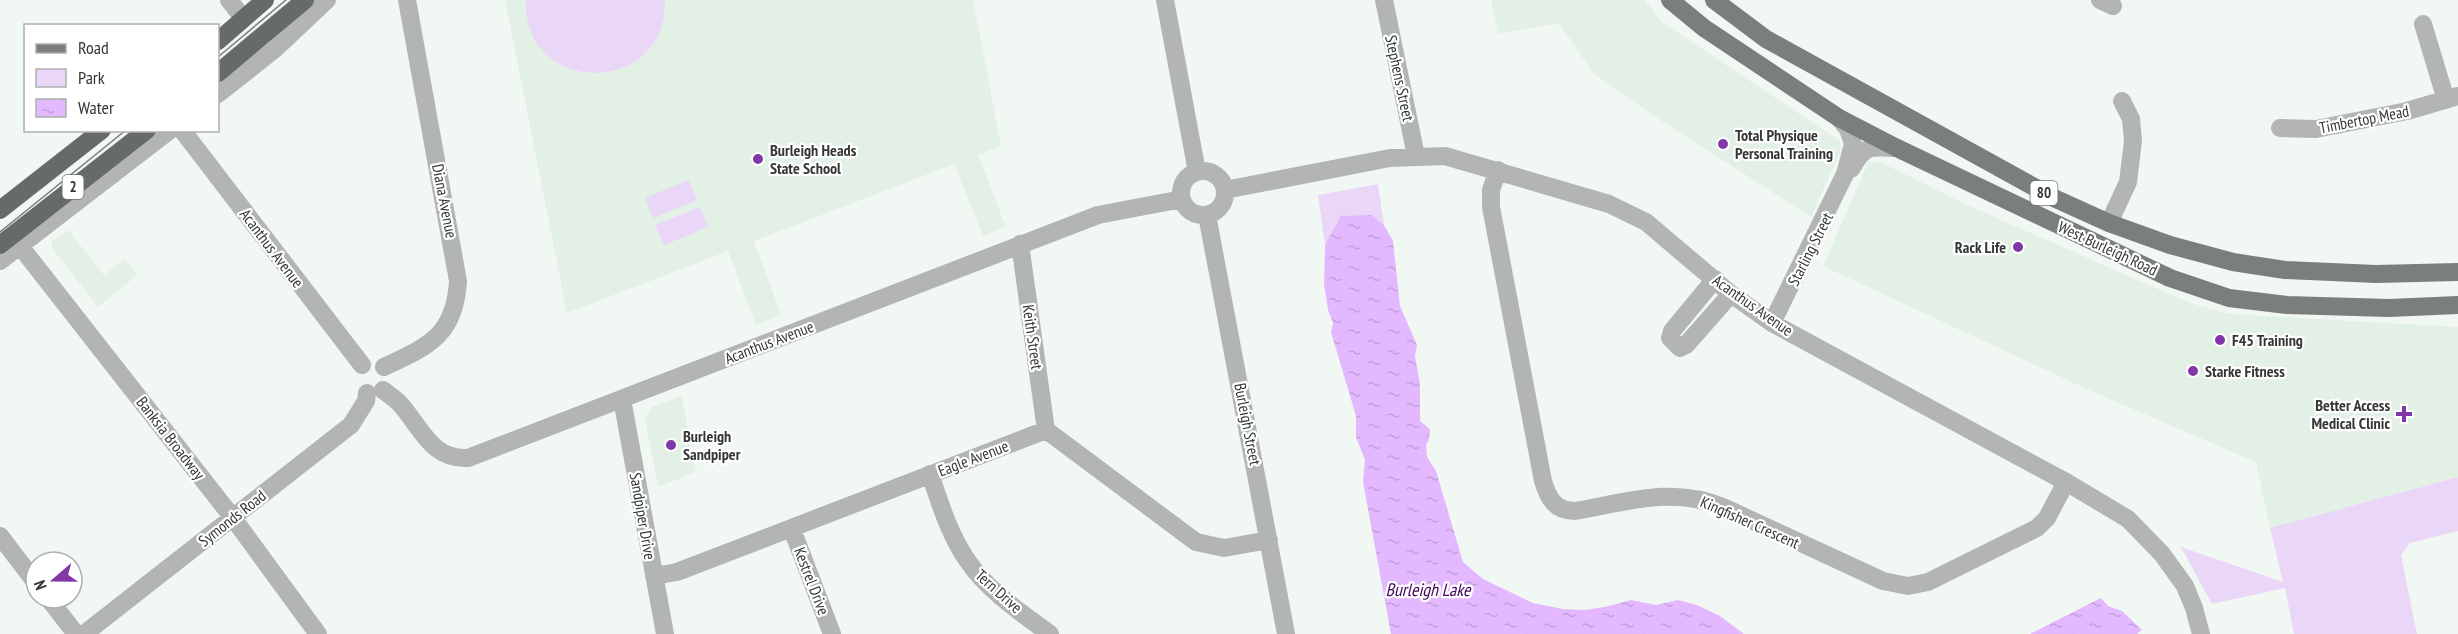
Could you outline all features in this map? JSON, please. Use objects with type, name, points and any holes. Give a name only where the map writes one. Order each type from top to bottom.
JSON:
[{"type":"highway","points":[[219,39],[263,0]]},
{"type":"highway","points":[[219,72],[305,0]]},
{"type":"highway","name":"2","points":[[0,210],[99,132]]},
{"type":"highway","name":"2","points":[[0,245],[144,132]]},
{"type":"main road","name":"West Burleigh Road","points":[[1670,0],[1704,28],[1839,118],[2170,278],[2229,298],[2307,306],[2389,308],[2458,305]]},
{"type":"main road","name":"West Burleigh Road","points":[[1714,0],[1750,29],[1812,65],[2056,199],[2109,222],[2181,248],[2233,262],[2285,270],[2376,274],[2458,272]]},
{"type":"street","points":[[229,0],[243,18]]},
{"type":"street","points":[[219,92],[275,49],[327,0]]},
{"type":"street","name":"Diana Avenue","points":[[384,367],[422,349],[444,330],[454,310],[458,281],[407,0]]},
{"type":"street","points":[[1165,0],[1197,172]]},
{"type":"street","name":"Stephens Street","points":[[1384,0],[1416,156]]},
{"type":"street","name":"Timbertop Mead","points":[[2280,128],[2316,129],[2407,111],[2452,98],[2422,24]]},
{"type":"street","points":[[2109,222],[2128,182],[2133,141],[2131,119],[2122,101]]},
{"type":"street","name":"Starling Street","points":[[1772,323],[1845,174],[1853,144],[1848,129],[1839,118]]},
{"type":"street","points":[[0,261],[167,132]]},
{"type":"street","name":"Acanthus Avenue","points":[[184,132],[362,365]]},
{"type":"street","name":"Starling Street","points":[[1845,174],[1852,169],[1861,153],[1868,149],[1897,148]]},
{"type":"street","name":"Acanthus Avenue","points":[[1225,190],[1390,158],[1445,156],[1609,204],[1646,222],[1731,294],[1772,323],[2066,482],[2128,519],[2162,554],[2185,586],[2201,634]]},
{"type":"street","name":"Kingfisher Crescent","points":[[1497,170],[1491,190],[1491,207],[1543,480],[1548,497],[1561,509],[1575,512],[1664,495],[1698,498],[1723,507],[1883,581],[1908,586],[1928,582],[2037,528],[2047,518],[2066,482]]},
{"type":"street","points":[[1197,172],[1211,173],[1218,177],[1225,190],[1225,196],[1219,208],[1207,215],[1200,215],[1189,210],[1182,199],[1186,180],[1197,172]]},
{"type":"street","name":"Acanthus Avenue","points":[[375,391],[399,403],[435,448],[455,459],[478,455],[1098,215],[1182,199]]},
{"type":"street","name":"Burleigh Street","points":[[1207,215],[1286,634]]},
{"type":"street","name":"Keith Street","points":[[1020,244],[1046,430]]},
{"type":"street","name":"Banksia Broadway","points":[[20,246],[233,518],[318,634]]},
{"type":"street","points":[[1714,279],[1672,331],[1670,338],[1674,345],[1680,348],[1686,345],[1731,294]]},
{"type":"street","points":[[376,362],[384,367],[388,381],[375,391],[362,390],[356,380],[358,370],[362,365],[376,362]]},
{"type":"street","name":"Symonds Road","points":[[84,634],[351,425],[375,391]]},
{"type":"street","name":"Sandpiper Drive","points":[[622,399],[665,634]]},
{"type":"street","points":[[1046,430],[1196,543],[1224,548],[1269,540]]},
{"type":"street","name":"Eagle Avenue","points":[[654,576],[677,572],[1046,430]]},
{"type":"street","name":"Tern Drive","points":[[930,474],[950,529],[966,559],[1001,597],[1050,634]]},
{"type":"street","name":"Kestrel Drive","points":[[792,529],[832,634]]},
{"type":"street","points":[[0,536],[24,567]]},
{"type":"street","points":[[57,610],[76,634]]},
{"type":"shaded area","name":"Burleigh Heads State School","points":[[505,0],[973,0],[1001,146],[978,155],[1006,227],[983,236],[954,164],[754,241],[781,315],[756,325],[728,251],[567,313]]},
{"type":"shaded area","points":[[1491,0],[1645,0],[1662,22],[1840,141],[1841,150],[1811,217],[1654,116],[1593,73],[1559,23],[1498,34]]},
{"type":"shaded area","points":[[1880,162],[1967,205],[2190,303],[2230,314],[2458,327],[2458,477],[2270,528],[2256,462],[2091,391],[1823,266],[1868,163]]},
{"type":"shaded area","points":[[68,230],[104,275],[125,259],[137,275],[98,307],[52,248],[52,242]]},
{"type":"shaded area","name":"Burleigh Sandpiper","points":[[682,396],[696,472],[658,487],[645,418],[652,407]]},
{"type":"green space","points":[[526,0],[665,0],[659,32],[643,55],[621,69],[594,73],[568,68],[546,54],[531,31]]},
{"type":"green space","points":[[689,180],[697,200],[653,218],[645,198]]},
{"type":"green space","points":[[1378,184],[1384,225],[1370,215],[1332,233],[1325,245],[1318,195]]},
{"type":"green space","points":[[700,207],[708,227],[664,245],[655,225]]},
{"type":"green space","points":[[2458,477],[2458,531],[2410,543],[2401,555],[2417,634],[2294,634],[2285,588],[2212,604],[2181,547],[2283,582],[2270,528]]},
{"type":"water","name":"Burleigh Lake","points":[[1371,215],[1384,225],[1393,241],[1400,306],[1417,345],[1415,356],[1420,384],[1420,421],[1430,429],[1426,445],[1427,457],[1436,471],[1463,562],[1483,579],[1533,603],[1563,609],[1584,610],[1631,600],[1656,605],[1678,600],[1697,605],[1720,616],[1744,634],[1391,634],[1363,482],[1365,460],[1356,437],[1356,416],[1331,332],[1333,323],[1328,310],[1324,284],[1325,245],[1341,216]]},
{"type":"water","points":[[2101,598],[2108,606],[2122,611],[2142,630],[2137,634],[2030,634]]},
{"type":"tram line","points":[[219,56],[286,0]]},
{"type":"tram line","points":[[0,232],[124,132]]},
{"type":"place","name":"Total Physique Personal Training","points":[[1723,144]]},
{"type":"place","name":"Burleigh Heads State School","points":[[758,159]]},
{"type":"place","name":"Rack Life","points":[[2018,247]]},
{"type":"place","name":"F45 Training","points":[[2220,340]]},
{"type":"place","name":"Starke Fitness","points":[[2193,371]]},
{"type":"place","name":"Better Access Medical Clinic","points":[[2404,414]]},
{"type":"place","name":"Burleigh Sandpiper","points":[[671,445]]}]
